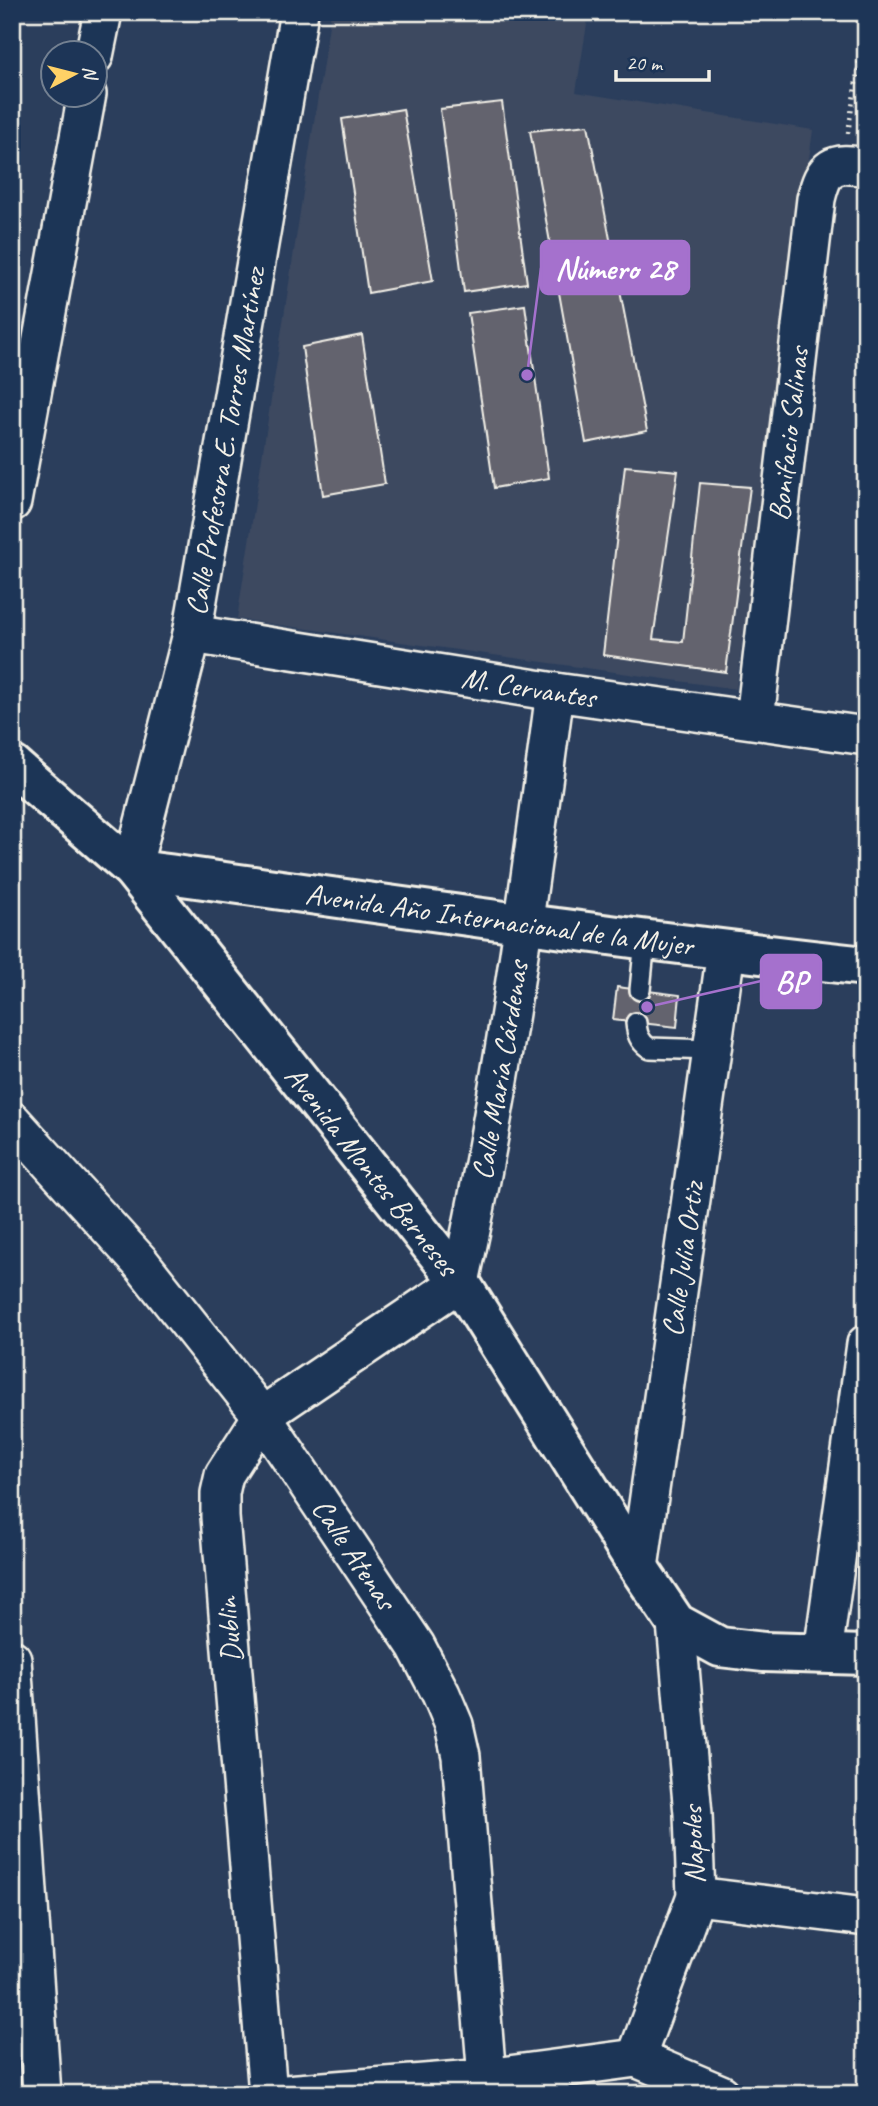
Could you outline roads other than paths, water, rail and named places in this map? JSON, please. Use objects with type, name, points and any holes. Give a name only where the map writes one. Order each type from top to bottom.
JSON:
[{"type":"street","points":[[98,38],[103,12]]},
{"type":"street","name":"Calle Profesora E. Torres Martínez","points":[[132,869],[192,634],[299,12]]},
{"type":"street","points":[[12,502],[84,108]]},
{"type":"street","name":"Bonifacio Salinas","points":[[755,719],[816,199],[821,180],[832,167],[855,165]]},
{"type":"street","name":"M. Cervantes","points":[[192,634],[555,692],[866,736]]},
{"type":"street","name":"Calle María Cárdenas","points":[[460,1282],[494,1119],[525,924],[555,692]]},
{"type":"street","name":"Avenida Montes Berneses","points":[[12,765],[132,869],[460,1282],[676,1623]]},
{"type":"street","name":"Avenida Año Internacional de la Mujer","points":[[132,869],[726,951],[866,966]]},
{"type":"street","name":"Calle Julia Ortiz","points":[[639,1568],[726,951]]},
{"type":"street","name":"Calle Atenas","points":[[12,1121],[141,1262],[262,1416],[416,1646],[441,1694],[454,1725],[461,1756],[487,2078]]},
{"type":"street","name":"Dublin","points":[[268,2094],[220,1517],[220,1493],[224,1475],[262,1416],[460,1282]]},
{"type":"street","points":[[823,1653],[866,1344]]},
{"type":"street","points":[[676,1623],[720,1647],[764,1652],[866,1655]]},
{"type":"street","name":"Napoles","points":[[636,2058],[696,1896],[693,1814],[676,1623]]},
{"type":"street","points":[[12,1659],[42,2094]]},
{"type":"street","points":[[696,1896],[866,1917]]},
{"type":"street","points":[[286,2094],[487,2078],[636,2058],[721,2094]]},
{"type":"lane","points":[[640,990],[645,940]]},
{"type":"lane","points":[[636,1023],[642,1043],[649,1048],[712,1050]]},
{"type":"place","name":"Número 28","points":[[527,375]]},
{"type":"place","name":"BP","points":[[647,1007]]}]
